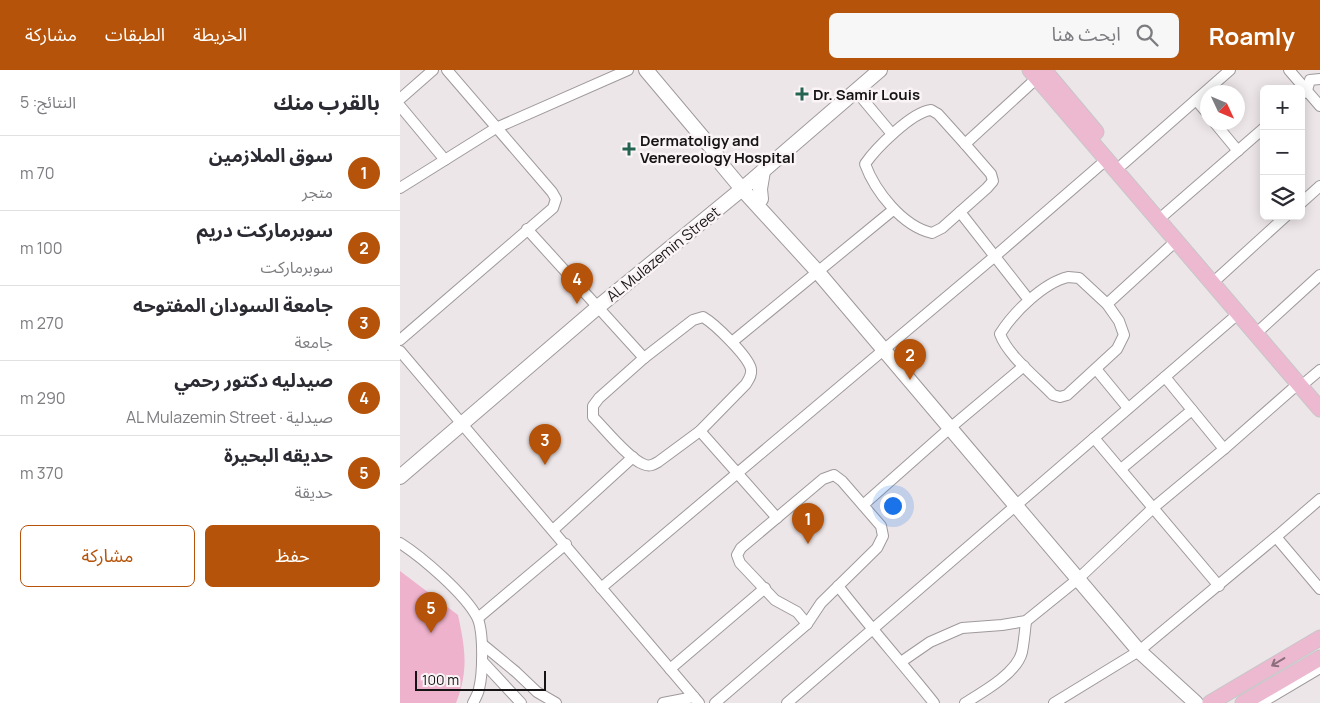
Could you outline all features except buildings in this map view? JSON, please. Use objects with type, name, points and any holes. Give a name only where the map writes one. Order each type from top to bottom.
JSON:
[{"type":"main road","points":[[1037,73],[1106,160],[1238,314],[1302,382],[1320,396]]},
{"type":"main road","points":[[1037,73],[1123,164],[1262,328],[1320,409]]},
{"type":"main road","points":[[1210,703],[1320,638]]},
{"type":"main road","points":[[1243,703],[1276,689],[1320,658]]},
{"type":"street","points":[[400,99],[433,70]]},
{"type":"street","points":[[400,340],[553,208],[556,199],[447,70]]},
{"type":"street","points":[[400,188],[496,128],[628,70]]},
{"type":"street","points":[[646,70],[715,152],[722,164],[761,199],[782,226],[786,236]]},
{"type":"street","name":"AL Mulazemin Street","points":[[400,477],[598,307],[746,186],[880,70]]},
{"type":"street","points":[[1123,164],[1230,70]]},
{"type":"street","points":[[1289,70],[1299,85]]},
{"type":"street","points":[[965,144],[1037,73]]},
{"type":"street","points":[[1305,91],[1313,76]]},
{"type":"street","points":[[856,91],[892,134]]},
{"type":"street","points":[[1305,94],[1320,106]]},
{"type":"street","points":[[1196,100],[1200,105]]},
{"type":"street","points":[[400,106],[445,160]]},
{"type":"street","points":[[923,110],[931,110],[938,114],[965,144],[991,174],[993,181],[988,188],[942,228],[932,234],[922,231],[893,210],[864,164],[892,134],[923,110]]},
{"type":"street","points":[[1221,130],[1238,151]]},
{"type":"street","points":[[1165,214],[1262,130]]},
{"type":"street","points":[[601,588],[994,257],[1106,160]]},
{"type":"street","points":[[761,199],[760,189],[763,171]]},
{"type":"street","points":[[746,186],[777,229],[786,236],[817,271],[1139,651],[1196,703]]},
{"type":"street","points":[[1305,199],[1320,186]]},
{"type":"street","points":[[732,342],[893,210]]},
{"type":"street","points":[[960,212],[1029,300]]},
{"type":"street","points":[[1219,277],[1282,220]]},
{"type":"street","points":[[527,229],[644,358]]},
{"type":"street","points":[[1107,304],[1176,241]]},
{"type":"street","points":[[1262,328],[1320,276]]},
{"type":"street","points":[[1068,277],[1079,278],[1107,304],[1119,322],[1124,335],[1117,349],[1068,395],[1060,397],[1054,395],[1003,343],[1000,334],[1004,327],[1029,300],[1058,279],[1068,277]]},
{"type":"street","points":[[787,703],[1238,314]]},
{"type":"street","points":[[703,317],[712,322],[732,342],[750,367],[751,376],[746,384],[700,431],[652,466],[644,464],[633,457],[594,417],[593,406],[599,398],[644,358],[693,320],[703,317]]},
{"type":"street","points":[[400,351],[566,544],[696,700]]},
{"type":"street","points":[[863,505],[1024,366]]},
{"type":"street","points":[[1096,369],[1128,408]]},
{"type":"street","points":[[901,662],[930,642],[962,628],[1026,621],[1078,579],[1153,508],[1302,382],[1320,370]]},
{"type":"street","points":[[1165,377],[1224,449]]},
{"type":"street","points":[[1121,470],[1192,410]]},
{"type":"street","points":[[700,431],[776,518]]},
{"type":"street","points":[[1094,438],[1219,586]]},
{"type":"street","points":[[553,530],[633,457]]},
{"type":"street","points":[[715,703],[807,624],[821,603],[877,548],[883,536],[881,526],[842,480],[834,475],[823,479],[741,548],[737,555],[740,563],[775,600],[797,612],[807,624]]},
{"type":"street","points":[[1054,703],[1139,651],[1219,586],[1320,499]]},
{"type":"street","points":[[1276,537],[1320,589]]},
{"type":"street","points":[[400,543],[411,550],[449,584],[478,618],[482,644],[482,661],[479,690],[473,703]]},
{"type":"street","points":[[478,618],[566,544]]},
{"type":"street","points":[[838,586],[934,703]]},
{"type":"street","points":[[670,669],[765,588]]},
{"type":"street","points":[[965,703],[996,684],[1012,668],[1022,654],[1026,621]]},
{"type":"street","points":[[482,644],[537,692],[556,703]]},
{"type":"street","points":[[482,661],[521,703]]},
{"type":"street","points":[[1261,703],[1276,689],[1320,668]]},
{"type":"street","points":[[1176,686],[1184,703]]},
{"type":"street","points":[[663,703],[696,700]]},
{"type":"shaded area","points":[[400,571],[458,615],[464,669],[463,680],[456,703],[400,703]]},
{"type":"place","name":"Dr. Samir Louis","points":[[802,94]]},
{"type":"place","name":"Dermatoligy and Venereology Hospital","points":[[629,149]]},
{"type":"place","name":"صيدليه دكتور رحمي","points":[[577,304]]},
{"type":"place","name":"سوبرماركت دريم","points":[[910,380]]},
{"type":"place","name":"جامعة السودان المفتوحه","points":[[545,465]]},
{"type":"place","name":"سوق الملازمين","points":[[808,544]]},
{"type":"place","name":"حديقه البحيرة","points":[[431,633]]}]
